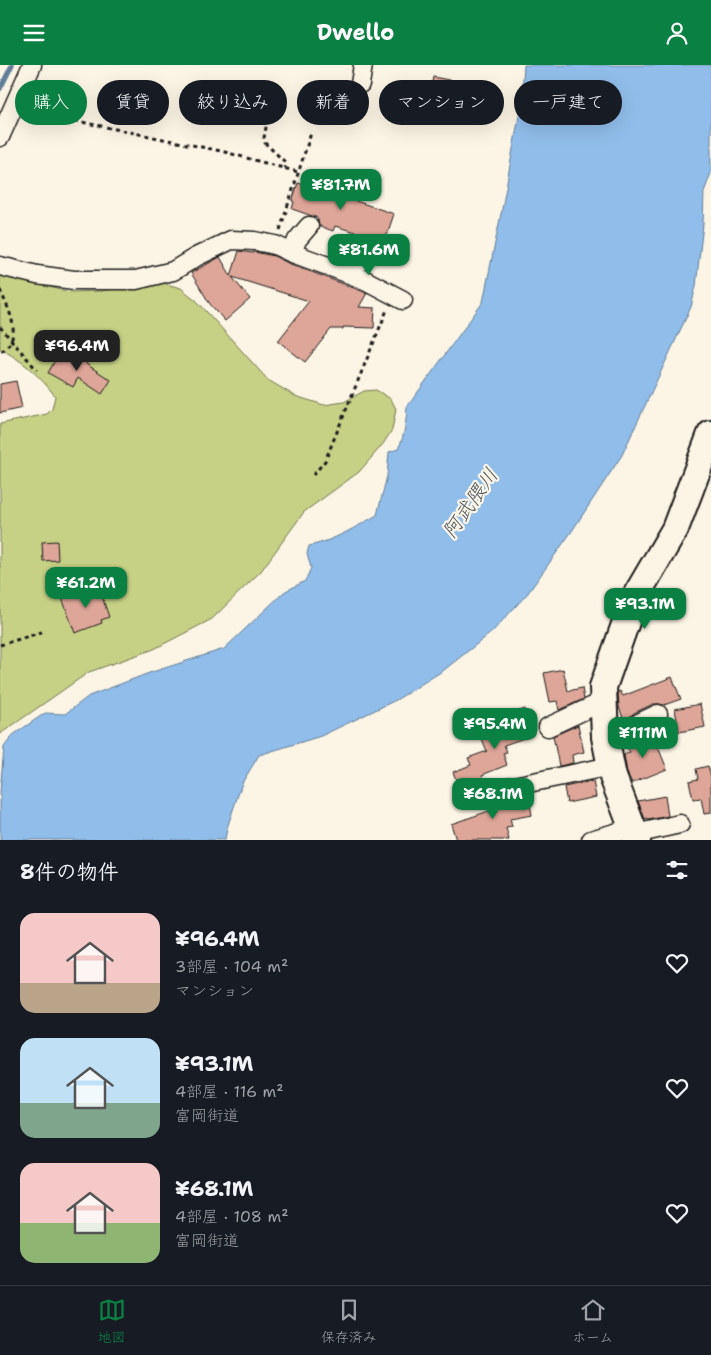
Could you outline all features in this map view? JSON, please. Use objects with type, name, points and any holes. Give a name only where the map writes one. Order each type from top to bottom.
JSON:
[{"type":"street","points":[[0,137],[32,65]]},
{"type":"street","points":[[361,80],[363,65]]},
{"type":"street","points":[[292,253],[296,240],[310,226]]},
{"type":"street","points":[[0,266],[37,275],[74,280],[136,280],[173,271],[196,257],[231,241],[255,241],[275,245],[336,269],[398,298]]},
{"type":"street","points":[[336,269],[360,263],[368,256],[371,246]]},
{"type":"street","points":[[635,834],[613,777],[609,755],[603,687],[634,599],[675,529],[711,434]]},
{"type":"street","points":[[548,727],[604,701]]},
{"type":"street","points":[[509,787],[609,755],[617,740],[639,723],[658,714]]},
{"type":"street","points":[[591,840],[635,834],[680,824]]},
{"type":"path","points":[[87,123],[221,151],[298,172]]},
{"type":"path","points":[[266,125],[265,143],[284,161],[285,169]]},
{"type":"path","points":[[275,245],[311,133]]},
{"type":"path","points":[[0,290],[10,311],[13,326],[11,341],[6,348],[2,351],[0,350]]},
{"type":"path","points":[[313,475],[325,461],[398,298]]},
{"type":"path","points":[[0,327],[37,369]]},
{"type":"path","points":[[0,645],[46,631]]},
{"type":"green space","points":[[0,271],[37,284],[70,292],[101,291],[159,282],[181,288],[197,301],[268,380],[295,396],[324,405],[344,402],[364,391],[376,390],[391,399],[396,409],[392,430],[383,444],[359,472],[304,512],[261,571],[212,619],[154,649],[89,672],[0,734],[0,424],[47,414],[52,409],[55,396],[30,369],[0,349]]},
{"type":"water","name":"阿武隈川","points":[[524,65],[711,65],[711,173],[704,192],[703,224],[696,286],[691,307],[622,455],[572,531],[528,593],[492,632],[444,670],[396,700],[321,736],[259,755],[242,783],[227,828],[225,840],[0,840],[0,792],[4,747],[13,735],[45,713],[65,714],[89,696],[149,673],[224,649],[284,592],[305,581],[311,568],[307,554],[309,546],[336,537],[377,515],[387,476],[389,452],[398,449],[402,439],[407,407],[483,302],[517,125],[622,125],[622,80],[523,80]]},
{"type":"building","points":[[433,77],[449,80],[432,80]]},
{"type":"building","points":[[307,180],[346,193],[354,197],[353,200],[394,214],[385,240],[335,226],[333,231],[319,226],[318,218],[292,209],[294,202],[292,201],[298,183],[305,185]]},
{"type":"building","points":[[239,251],[274,256],[367,293],[359,307],[375,308],[374,328],[343,327],[343,329],[331,329],[305,362],[278,341],[309,301],[232,277],[250,299],[225,321],[210,304],[191,273],[220,257],[231,276]]},
{"type":"building","points":[[62,348],[87,362],[86,364],[111,380],[102,394],[78,378],[73,387],[48,373]]},
{"type":"building","points":[[16,381],[22,408],[0,413],[0,384]]},
{"type":"building","points":[[57,541],[58,560],[43,561],[42,542]]},
{"type":"building","points":[[98,585],[109,617],[101,620],[102,623],[75,633],[62,598]]},
{"type":"building","points":[[563,669],[568,691],[582,688],[584,699],[559,710],[557,701],[550,702],[544,673]]},
{"type":"building","points":[[672,677],[681,699],[664,705],[653,704],[634,713],[624,721],[619,707],[618,692],[620,691],[623,696]]},
{"type":"building","points":[[700,704],[705,727],[679,732],[675,709]]},
{"type":"building","points":[[525,709],[533,735],[504,745],[507,752],[503,753],[507,765],[482,775],[485,781],[460,790],[453,772],[471,765],[468,758],[487,751],[482,739],[503,731],[498,718]]},
{"type":"building","points":[[578,725],[584,752],[572,755],[573,763],[559,766],[553,736]]},
{"type":"building","points":[[645,732],[652,744],[656,742],[667,769],[632,783],[627,773],[624,755],[630,752],[626,746]]},
{"type":"building","points":[[708,766],[711,777],[711,813],[704,814],[701,798],[693,799],[689,781],[698,779],[696,769]]},
{"type":"building","points":[[593,781],[596,797],[567,803],[564,787]]},
{"type":"building","points":[[528,794],[532,815],[510,819],[512,827],[506,828],[509,840],[456,840],[451,824],[492,810],[490,800]]},
{"type":"building","points":[[665,796],[668,816],[645,819],[638,801]]},
{"type":"waterway","points":[[0,89],[12,65]]}]
